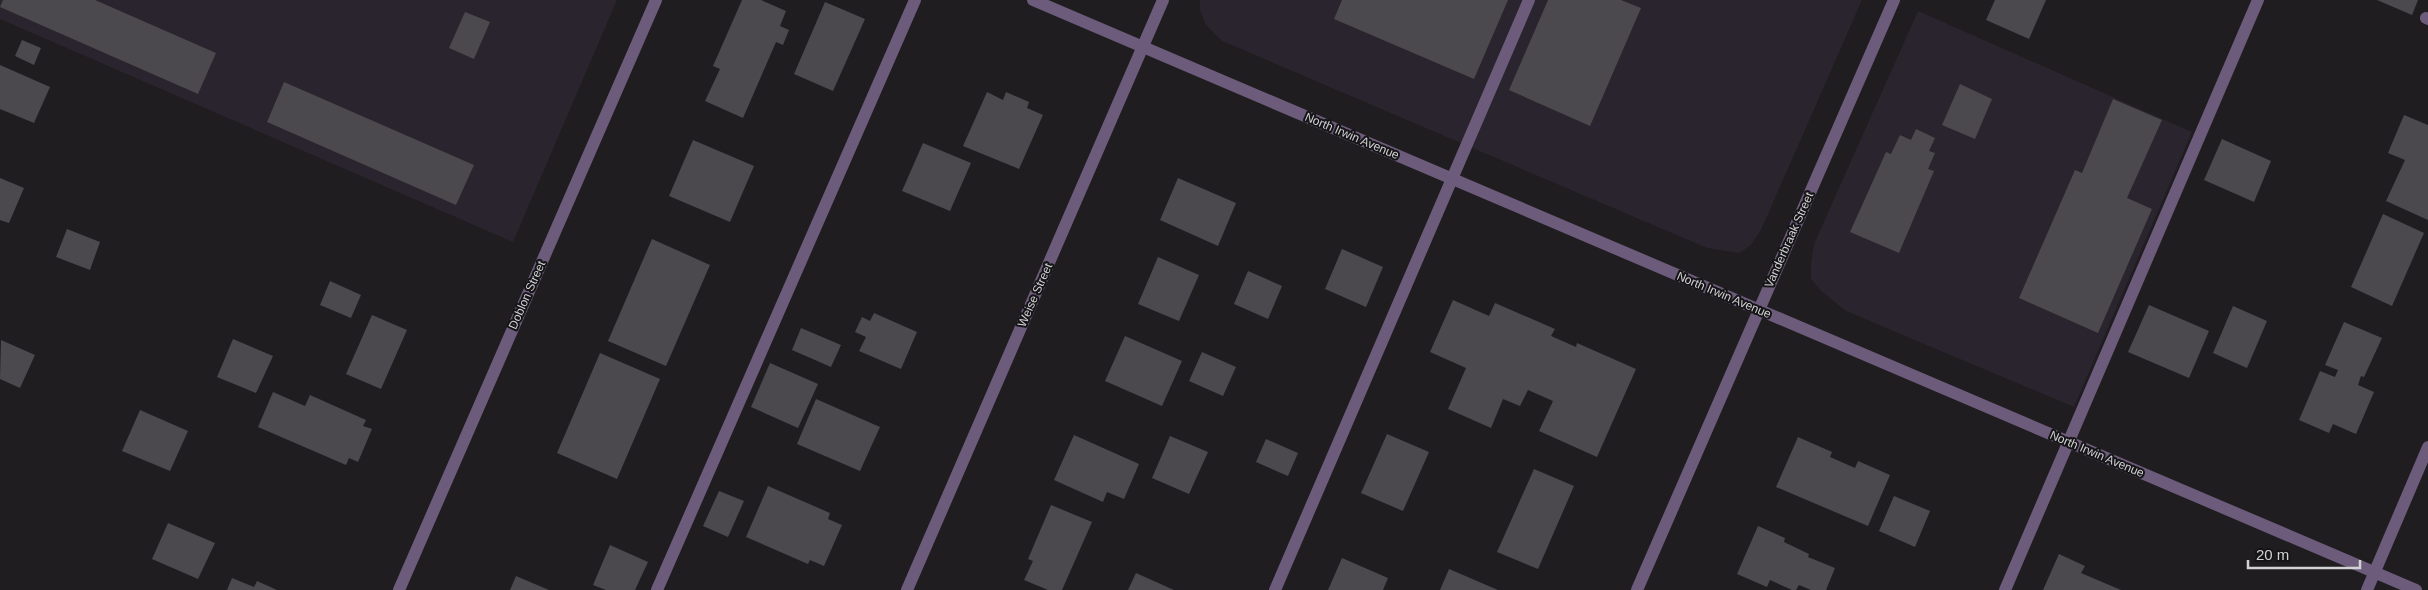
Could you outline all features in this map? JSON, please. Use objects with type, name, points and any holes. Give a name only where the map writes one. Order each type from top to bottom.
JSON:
[{"type":"street","name":"Doblon Street","points":[[399,590],[656,0]]},
{"type":"street","points":[[656,590],[915,0]]},
{"type":"street","name":"North Irwin Avenue","points":[[1033,0],[2416,590]]},
{"type":"street","name":"Weise Street","points":[[907,590],[1164,0]]},
{"type":"street","points":[[1275,590],[1529,0]]},
{"type":"street","name":"Vanderbraak Street","points":[[1636,590],[1894,0]]},
{"type":"street","points":[[2005,590],[2258,0]]},
{"type":"street","points":[[2367,590],[2428,447]]},
{"type":"shaded area","points":[[0,0],[617,0],[513,242],[0,19]]},
{"type":"shaded area","points":[[1200,0],[1862,0],[1761,230],[1750,246],[1739,253],[1707,248],[1222,41],[1206,25],[1200,10]]},
{"type":"shaded area","points":[[1918,11],[2192,132],[2074,407],[1846,311],[1821,291],[1811,279],[1814,244]]},
{"type":"building","points":[[3,0],[95,0],[216,53],[198,94],[0,7]]},
{"type":"building","points":[[742,0],[761,0],[786,11],[780,26],[789,30],[783,45],[776,42],[743,118],[705,101],[720,69],[713,66]]},
{"type":"building","points":[[1342,0],[1508,0],[1474,79],[1334,19]]},
{"type":"building","points":[[1548,0],[1621,0],[1641,8],[1590,126],[1509,90]]},
{"type":"building","points":[[1995,0],[2046,0],[2029,39],[1986,20]]},
{"type":"building","points":[[2377,0],[2418,0],[2412,15]]},
{"type":"building","points":[[825,2],[865,19],[833,91],[794,74]]},
{"type":"building","points":[[465,12],[490,22],[474,59],[449,48]]},
{"type":"building","points":[[22,40],[41,48],[34,65],[15,56]]},
{"type":"building","points":[[0,65],[50,87],[34,123],[0,109]]},
{"type":"building","points":[[284,82],[474,165],[456,205],[267,122]]},
{"type":"building","points":[[1960,84],[1992,99],[1975,139],[1942,125]]},
{"type":"building","points":[[987,92],[1003,100],[1006,92],[1029,102],[1027,108],[1043,115],[1019,169],[963,146]]},
{"type":"building","points":[[2113,99],[2162,120],[2127,198],[2152,209],[2098,333],[2019,298],[2075,170],[2082,173]]},
{"type":"building","points":[[2404,115],[2428,125],[2428,220],[2386,201],[2405,160],[2388,153]]},
{"type":"building","points":[[1916,129],[1935,138],[1929,151],[1935,153],[1928,169],[1934,171],[1899,253],[1850,232],[1886,152],[1891,154],[1900,135],[1911,140]]},
{"type":"building","points":[[2222,139],[2271,161],[2254,202],[2204,180]]},
{"type":"building","points":[[693,140],[754,166],[730,222],[669,196]]},
{"type":"building","points":[[923,143],[971,163],[950,211],[902,191]]},
{"type":"building","points":[[0,178],[24,188],[9,223],[0,220]]},
{"type":"building","points":[[1178,178],[1236,203],[1218,246],[1160,220]]},
{"type":"building","points":[[2383,214],[2424,233],[2392,306],[2351,287]]},
{"type":"building","points":[[67,229],[100,242],[90,270],[56,257]]},
{"type":"building","points":[[652,239],[710,265],[666,366],[608,341]]},
{"type":"building","points":[[1342,249],[1383,267],[1366,307],[1325,289]]},
{"type":"building","points":[[1158,257],[1199,275],[1179,321],[1138,304]]},
{"type":"building","points":[[1248,271],[1282,286],[1268,319],[1234,304]]},
{"type":"building","points":[[330,281],[361,295],[351,318],[320,305]]},
{"type":"building","points":[[1453,300],[1489,316],[1495,303],[1555,329],[1551,336],[1576,347],[1577,343],[1636,369],[1597,457],[1539,431],[1553,401],[1528,390],[1520,406],[1503,399],[1491,428],[1448,409],[1466,368],[1430,352]]},
{"type":"building","points":[[2149,305],[2209,331],[2189,378],[2128,352]]},
{"type":"building","points":[[2233,306],[2267,321],[2247,368],[2213,353]]},
{"type":"building","points":[[874,313],[917,332],[901,369],[859,351],[866,337],[855,332],[862,317],[870,321]]},
{"type":"building","points":[[372,315],[407,330],[381,389],[346,374]]},
{"type":"building","points":[[2344,322],[2382,338],[2364,377],[2361,376],[2358,385],[2374,392],[2356,434],[2333,424],[2329,433],[2299,420],[2320,371],[2335,377],[2338,370],[2325,365]]},
{"type":"building","points":[[801,328],[841,345],[831,367],[792,350]]},
{"type":"building","points":[[1125,336],[1182,361],[1162,406],[1105,381]]},
{"type":"building","points":[[233,339],[273,356],[256,393],[217,377]]},
{"type":"building","points":[[1,340],[35,355],[20,388],[0,379]]},
{"type":"building","points":[[1202,352],[1236,367],[1223,396],[1189,381]]},
{"type":"building","points":[[600,353],[660,379],[617,479],[557,453]]},
{"type":"building","points":[[770,363],[818,384],[798,428],[751,407]]},
{"type":"building","points":[[273,392],[305,406],[310,395],[366,420],[363,426],[372,429],[358,462],[349,458],[346,465],[258,427]]},
{"type":"building","points":[[816,399],[880,427],[860,471],[797,444]]},
{"type":"building","points":[[140,410],[188,431],[170,471],[122,451]]},
{"type":"building","points":[[1387,434],[1429,452],[1403,511],[1361,493]]},
{"type":"building","points":[[1074,435],[1139,464],[1124,499],[1107,492],[1103,502],[1054,480]]},
{"type":"building","points":[[1170,436],[1208,452],[1189,494],[1152,478]]},
{"type":"building","points":[[1798,437],[1832,452],[1830,457],[1855,468],[1858,461],[1890,475],[1868,526],[1776,487]]},
{"type":"building","points":[[1266,439],[1298,453],[1288,476],[1256,462]]},
{"type":"building","points":[[1534,469],[1574,486],[1538,569],[1497,552]]},
{"type":"building","points":[[768,486],[830,513],[828,519],[842,525],[824,566],[810,560],[808,564],[746,537]]},
{"type":"building","points":[[719,491],[744,501],[728,537],[703,526]]},
{"type":"building","points":[[1894,496],[1930,511],[1915,547],[1879,531]]},
{"type":"building","points":[[1051,505],[1092,522],[1062,590],[1048,590],[1024,580],[1033,561],[1028,559]]},
{"type":"building","points":[[168,523],[215,543],[198,579],[152,559]]},
{"type":"building","points":[[1758,526],[1785,538],[1784,542],[1809,554],[1808,557],[1835,568],[1826,590],[1811,590],[1799,585],[1796,590],[1792,590],[1770,580],[1767,587],[1737,574]]},
{"type":"building","points":[[610,545],[648,562],[635,590],[606,590],[593,585]]},
{"type":"building","points":[[2059,554],[2085,566],[2081,573],[2121,590],[2043,590]]},
{"type":"building","points":[[1342,558],[1388,578],[1383,590],[1328,590]]},
{"type":"building","points":[[1449,569],[1498,590],[1440,590]]},
{"type":"building","points":[[1136,573],[1174,590],[1128,590]]},
{"type":"building","points":[[516,576],[549,590],[510,590]]},
{"type":"building","points":[[232,578],[254,587],[257,581],[277,590],[227,590]]}]
